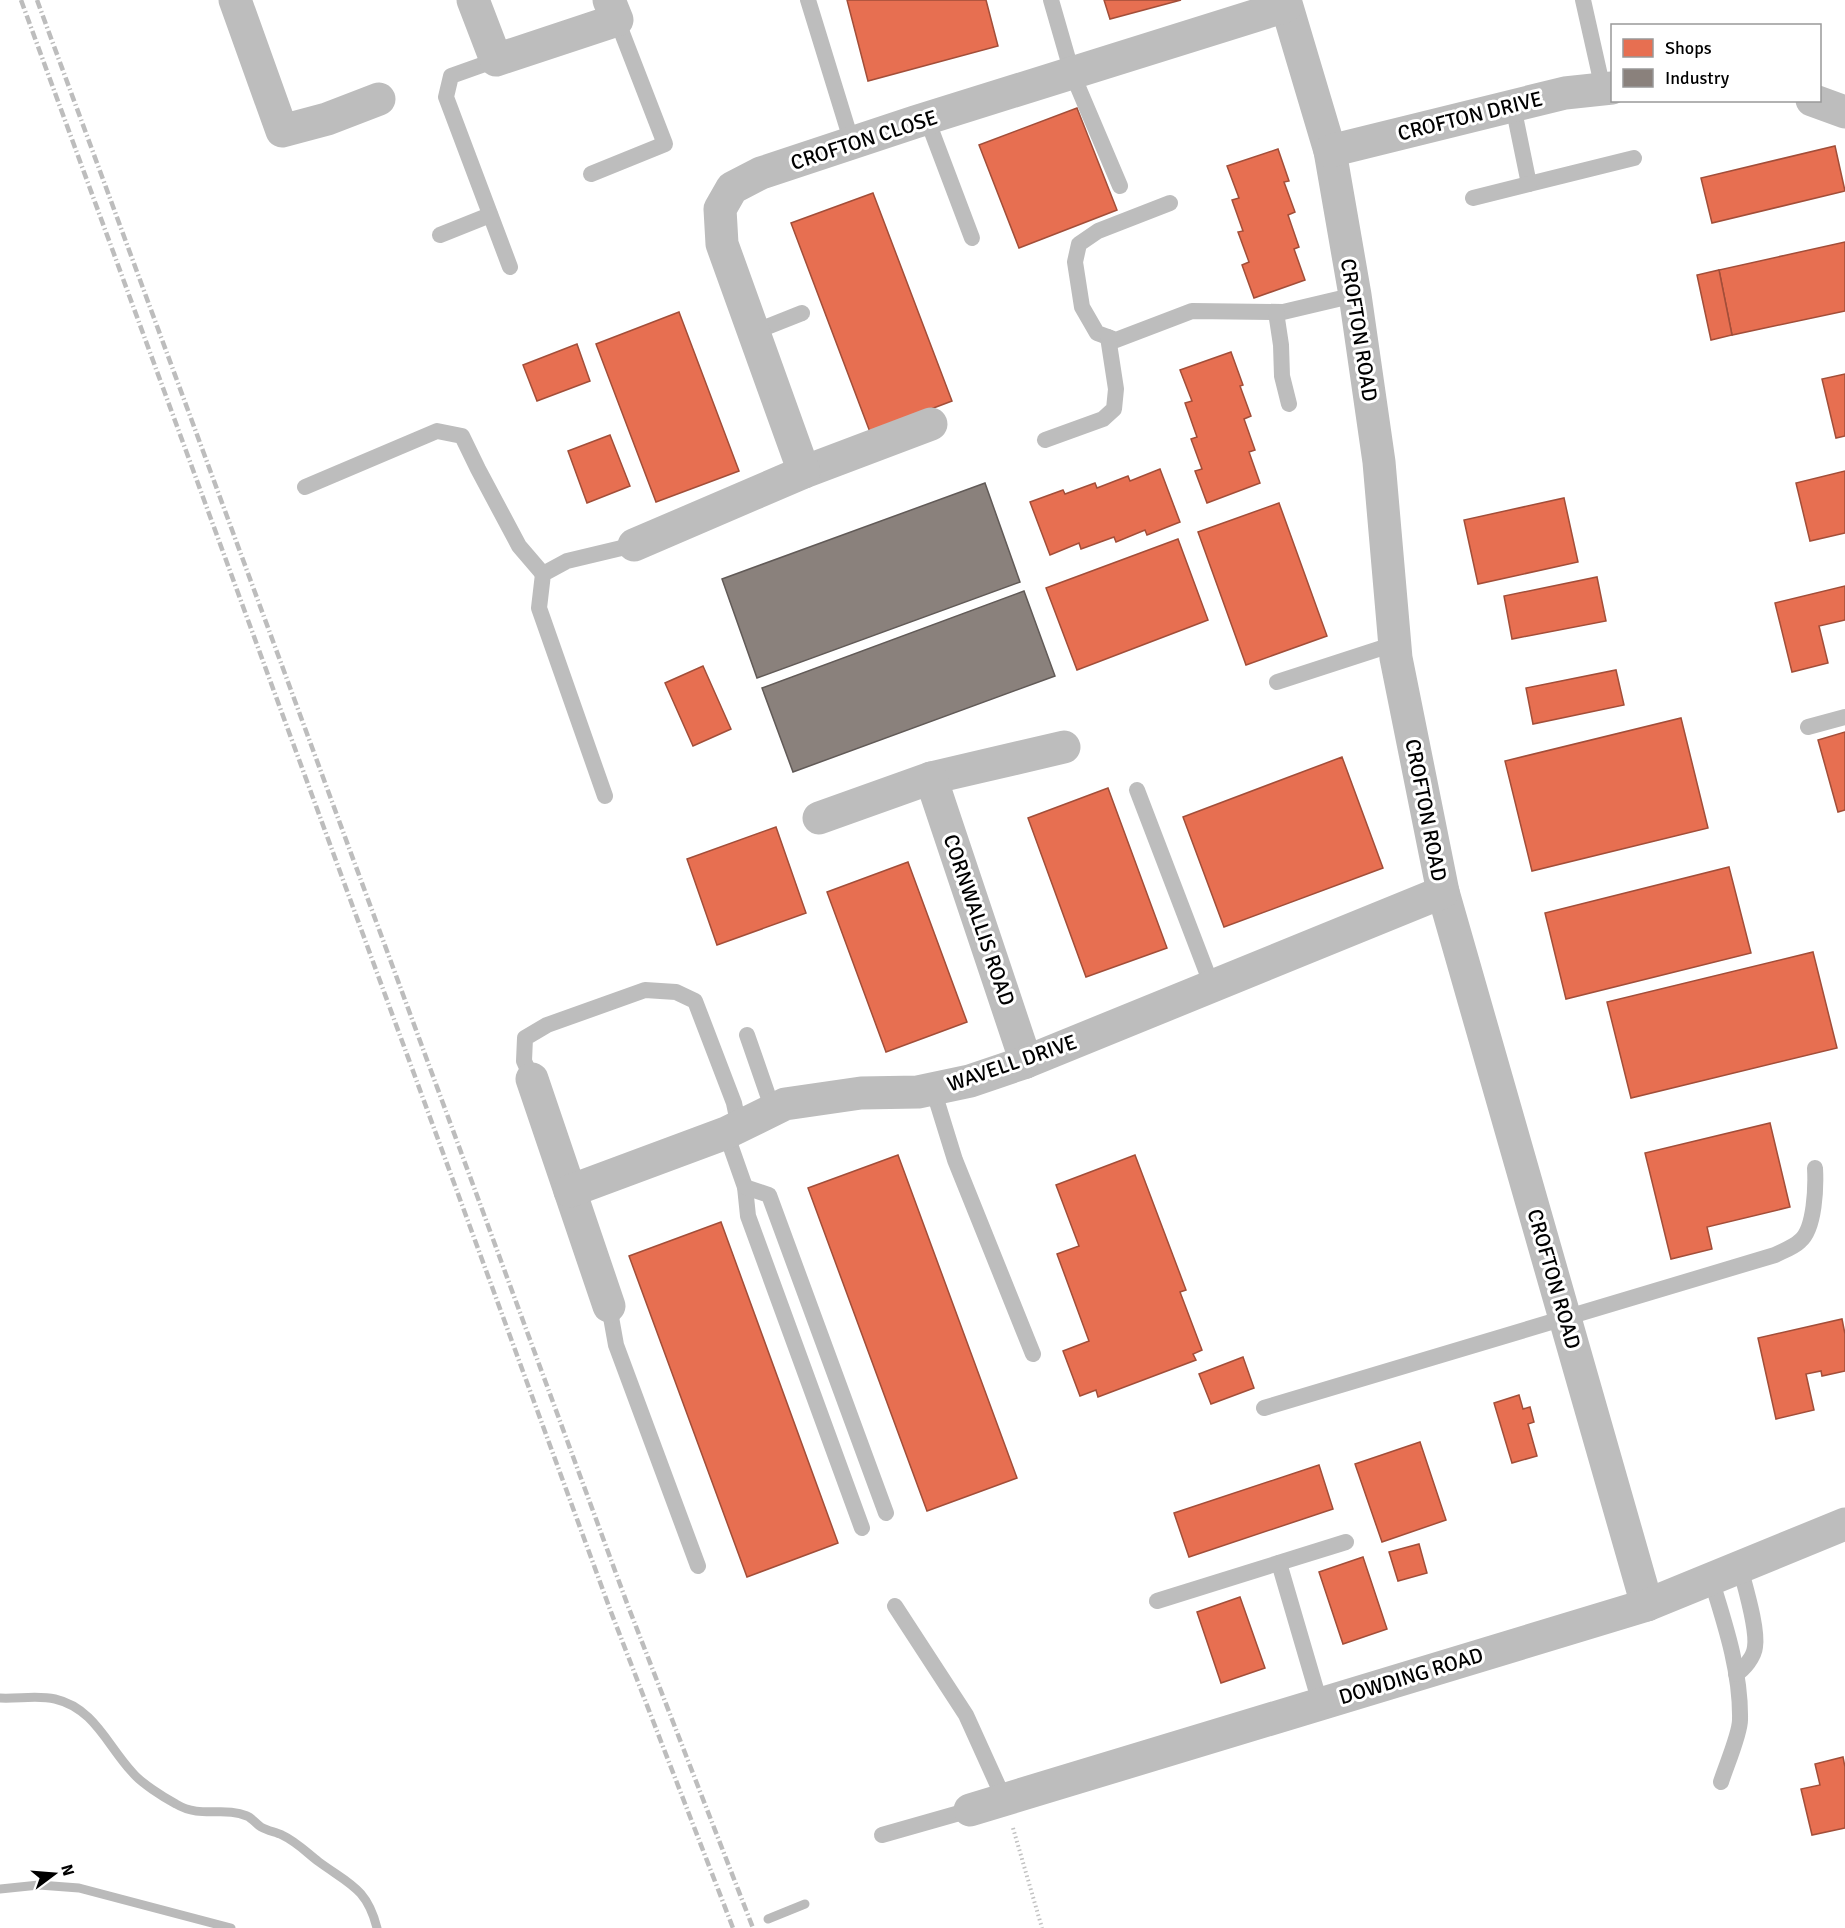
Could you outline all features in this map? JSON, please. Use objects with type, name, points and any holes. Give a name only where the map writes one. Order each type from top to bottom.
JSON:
[{"type":"street","points":[[235,0],[282,131],[327,119],[379,99]]},
{"type":"street","points":[[473,0],[496,60],[613,10]]},
{"type":"street","name":"CROFTON CLOSE","points":[[804,472],[722,244],[720,209],[732,188],[761,173],[1285,3]]},
{"type":"street","name":"CROFTON ROAD","points":[[1285,3],[1330,151],[1355,295],[1379,462],[1394,644],[1443,892],[1647,1605]]},
{"type":"street","name":"CROFTON DRIVE","points":[[1330,151],[1565,93],[1608,89]]},
{"type":"street","points":[[1818,102],[1845,112]]},
{"type":"street","points":[[634,545],[804,472],[932,424]]},
{"type":"street","points":[[819,818],[931,778],[1064,747]]},
{"type":"street","name":"CORNWALLIS ROAD","points":[[931,778],[1026,1062]]},
{"type":"street","name":"WAVELL DRIVE","points":[[570,1191],[732,1130],[785,1104],[861,1094],[918,1092],[970,1082],[1026,1062],[1443,892]]},
{"type":"street","points":[[532,1079],[609,1306]]},
{"type":"street","name":"DOWDING ROAD","points":[[970,1809],[1647,1605],[1845,1524]]},
{"type":"lane","points":[[808,0],[852,143]]},
{"type":"lane","points":[[1051,0],[1072,73],[1120,186]]},
{"type":"lane","points":[[1583,0],[1608,89]]},
{"type":"lane","points":[[591,174],[665,144],[613,10]]},
{"type":"lane","points":[[496,60],[451,76],[446,97],[510,267]]},
{"type":"lane","points":[[1513,106],[1529,184]]},
{"type":"lane","points":[[927,119],[972,238]]},
{"type":"lane","points":[[1473,198],[1634,158]]},
{"type":"lane","points":[[1170,203],[1098,231],[1079,244],[1075,262],[1082,307],[1097,333],[1116,340],[1192,311],[1283,312],[1355,295]]},
{"type":"lane","points":[[440,235],[490,215]]},
{"type":"lane","points":[[1275,312],[1281,345],[1282,376],[1289,404]]},
{"type":"lane","points":[[754,332],[802,313]]},
{"type":"lane","points":[[1045,440],[1103,419],[1114,409],[1116,389],[1108,337]]},
{"type":"lane","points":[[305,487],[438,431],[462,436],[519,546],[543,574],[539,608],[605,796]]},
{"type":"lane","points":[[543,574],[567,561],[634,545]]},
{"type":"lane","points":[[1277,682],[1394,644]]},
{"type":"lane","points":[[1808,727],[1845,717]]},
{"type":"lane","points":[[1137,790],[1212,986]]},
{"type":"lane","points":[[532,1079],[525,1061],[525,1038],[547,1025],[645,990],[676,992],[695,1001],[734,1103],[732,1130],[745,1187],[748,1216],[862,1528]]},
{"type":"lane","points":[[747,1035],[773,1110]]},
{"type":"lane","points":[[933,1089],[956,1160],[1033,1354]]},
{"type":"lane","points":[[1264,1408],[1775,1255],[1802,1241],[1810,1222],[1816,1195],[1815,1168]]},
{"type":"lane","points":[[745,1187],[769,1194],[886,1513]]},
{"type":"lane","points":[[609,1306],[616,1345],[698,1566]]},
{"type":"lane","points":[[1157,1601],[1346,1542]]},
{"type":"lane","points":[[1279,1563],[1320,1704]]},
{"type":"lane","points":[[1725,1573],[1752,1613],[1755,1648],[1744,1670],[1736,1674]]},
{"type":"lane","points":[[1721,1782],[1741,1722],[1736,1674],[1723,1619],[1725,1573]]},
{"type":"lane","points":[[895,1606],[966,1715],[1004,1799]]},
{"type":"lane","points":[[882,1835],[970,1809]]},
{"type":"path","points":[[1004,1799],[1042,1928]]},
{"type":"building: Shops","points":[[847,0],[986,0],[998,46],[868,81]]},
{"type":"building: Shops","points":[[1104,0],[1181,0],[1110,19]]},
{"type":"building: Shops","points":[[1077,108],[1117,210],[1019,248],[979,145]]},
{"type":"building: Shops","points":[[1835,146],[1845,191],[1712,223],[1701,178]]},
{"type":"building: Shops","points":[[1278,149],[1289,181],[1284,182],[1295,212],[1288,215],[1299,247],[1294,249],[1305,280],[1254,298],[1242,265],[1249,262],[1238,232],[1243,231],[1232,200],[1239,198],[1227,166]]},
{"type":"building: Shops","points":[[873,193],[952,401],[870,432],[791,223]]},
{"type":"building: Shops","points":[[1845,242],[1845,311],[1732,335],[1719,270]]},
{"type":"building: Shops","points":[[1719,270],[1732,335],[1711,340],[1697,275]]},
{"type":"building: Shops","points":[[679,312],[739,471],[656,502],[596,344]]},
{"type":"building: Shops","points":[[577,344],[590,381],[537,401],[523,365]]},
{"type":"building: Shops","points":[[1231,352],[1251,416],[1244,419],[1255,450],[1249,452],[1260,483],[1207,503],[1195,471],[1202,469],[1191,439],[1197,437],[1185,403],[1192,401],[1180,370]]},
{"type":"building: Shops","points":[[1845,374],[1845,436],[1836,438],[1822,379]]},
{"type":"building: Shops","points":[[610,435],[630,486],[587,503],[568,451]]},
{"type":"building: Shops","points":[[1160,469],[1180,522],[1147,535],[1145,530],[1116,542],[1114,537],[1081,549],[1079,543],[1050,555],[1030,502],[1063,490],[1065,494],[1095,483],[1097,488],[1128,476],[1130,481]]},
{"type":"building: Shops","points":[[1845,471],[1845,533],[1810,541],[1796,483]]},
{"type":"building: Shops","points":[[1564,498],[1578,562],[1478,584],[1464,520]]},
{"type":"building: Shops","points":[[1279,503],[1327,636],[1246,665],[1198,532]]},
{"type":"building: Shops","points":[[1178,539],[1208,620],[1077,670],[1046,588]]},
{"type":"building: Shops","points":[[1597,577],[1606,621],[1512,639],[1504,596]]},
{"type":"building: Shops","points":[[1845,586],[1845,620],[1819,626],[1828,663],[1792,672],[1775,603]]},
{"type":"building: Shops","points":[[703,666],[731,729],[693,746],[665,683]]},
{"type":"building: Shops","points":[[1616,670],[1624,705],[1533,724],[1526,688]]},
{"type":"building: Shops","points":[[1681,718],[1708,828],[1532,871],[1505,761]]},
{"type":"building: Shops","points":[[1845,732],[1845,810],[1838,812],[1818,740]]},
{"type":"building: Shops","points":[[1342,757],[1383,868],[1224,927],[1183,817]]},
{"type":"building: Shops","points":[[1108,788],[1167,948],[1086,977],[1028,818]]},
{"type":"building: Shops","points":[[776,827],[806,913],[717,945],[687,859]]},
{"type":"building: Shops","points":[[908,862],[967,1022],[886,1052],[827,892]]},
{"type":"building: Shops","points":[[1729,867],[1751,953],[1566,999],[1545,913]]},
{"type":"building: Shops","points":[[1813,952],[1837,1048],[1631,1098],[1607,1002]]},
{"type":"building: Shops","points":[[1770,1123],[1790,1207],[1707,1227],[1712,1249],[1671,1259],[1645,1153]]},
{"type":"building: Shops","points":[[898,1155],[1017,1478],[927,1511],[808,1188]]},
{"type":"building: Shops","points":[[1135,1155],[1186,1290],[1180,1292],[1202,1350],[1193,1354],[1196,1360],[1098,1397],[1096,1390],[1080,1396],[1063,1351],[1089,1341],[1057,1254],[1079,1246],[1056,1185]]},
{"type":"building: Shops","points":[[721,1222],[838,1543],[747,1577],[629,1256]]},
{"type":"building: Shops","points":[[1842,1319],[1845,1334],[1845,1371],[1822,1376],[1821,1371],[1806,1374],[1814,1410],[1776,1419],[1758,1338]]},
{"type":"building: Shops","points":[[1243,1357],[1254,1388],[1211,1404],[1199,1374]]},
{"type":"building: Shops","points":[[1519,1395],[1523,1409],[1530,1407],[1534,1422],[1528,1424],[1537,1456],[1512,1463],[1494,1403]]},
{"type":"building: Shops","points":[[1420,1442],[1446,1520],[1382,1542],[1355,1464]]},
{"type":"building: Shops","points":[[1319,1465],[1333,1509],[1189,1557],[1174,1513]]},
{"type":"building: Shops","points":[[1419,1544],[1427,1573],[1398,1581],[1389,1552]]},
{"type":"building: Shops","points":[[1363,1557],[1387,1629],[1343,1644],[1319,1572]]},
{"type":"building: Shops","points":[[1240,1597],[1265,1668],[1221,1683],[1197,1612]]},
{"type":"building: Shops","points":[[1843,1757],[1845,1828],[1812,1835],[1801,1789],[1820,1785],[1815,1764]]},
{"type":"building: Industry","points":[[985,483],[1020,582],[757,678],[722,579]]},
{"type":"building: Industry","points":[[1024,591],[1055,676],[793,772],[762,688]]},
{"type":"waterway","points":[[0,1698],[55,1699],[80,1710],[99,1729],[132,1772],[146,1785],[185,1808],[203,1812],[238,1813],[249,1817],[259,1826],[292,1841],[362,1895],[377,1928]]},
{"type":"waterway","points":[[0,1889],[39,1885],[79,1888],[231,1928]]},
{"type":"waterway","points":[[768,1919],[805,1904]]},
{"type":"railway","points":[[21,0],[611,1612],[733,1928]]},
{"type":"railway","points":[[37,0],[628,1606],[753,1928]]}]
